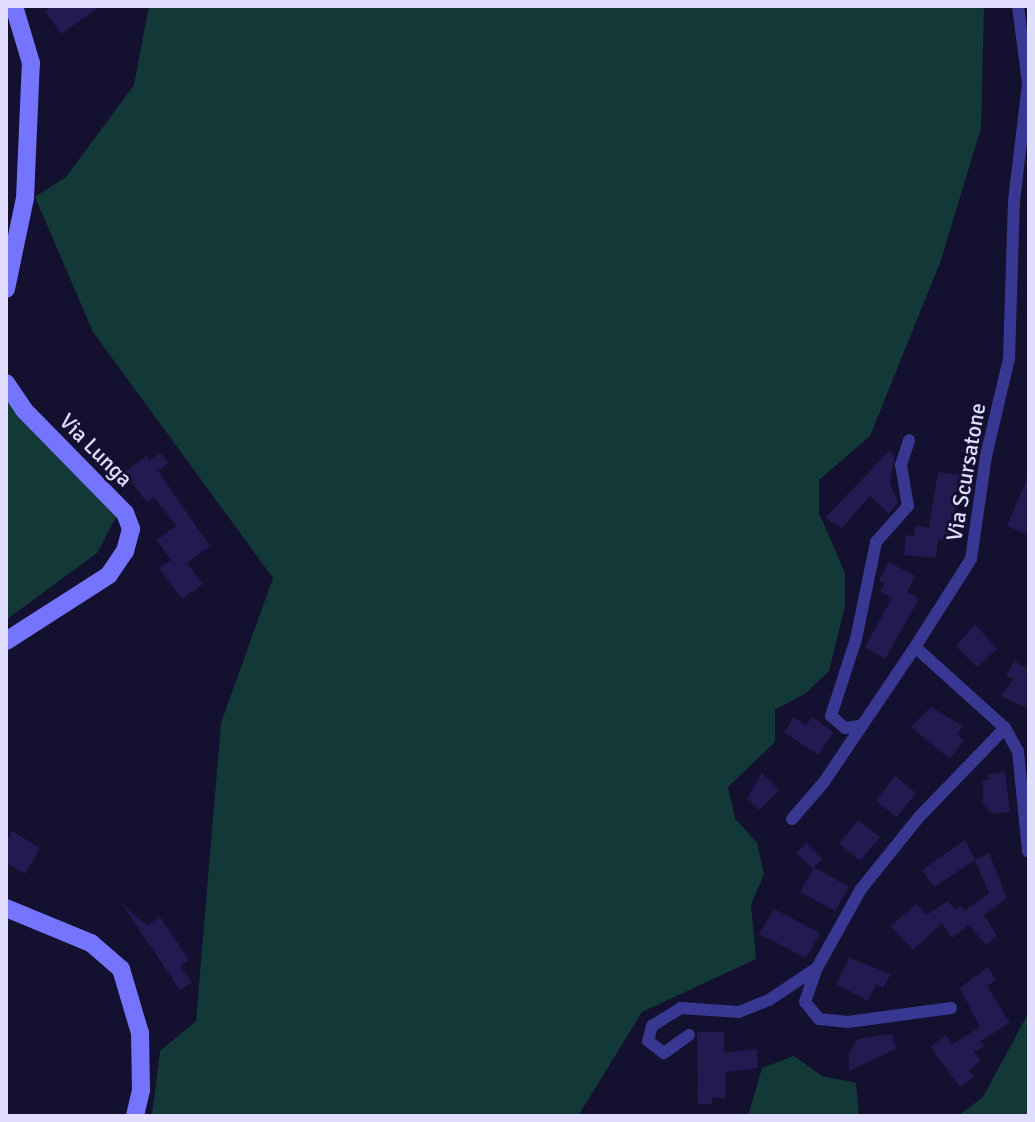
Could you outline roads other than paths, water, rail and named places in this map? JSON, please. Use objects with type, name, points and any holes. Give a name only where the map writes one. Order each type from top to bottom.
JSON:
[{"type":"street","points":[[6,289],[25,198],[31,63],[14,6]]},
{"type":"street","name":"Via Scursatone","points":[[792,819],[915,647],[971,559],[986,456],[1009,359],[1014,201],[1028,83],[1018,6]]},
{"type":"street","name":"Via Lunga","points":[[6,383],[24,410],[125,513],[131,529],[125,551],[109,575],[6,641]]},
{"type":"street","points":[[859,726],[845,728],[831,716],[856,639],[876,542],[908,506],[901,465],[909,440]]},
{"type":"street","points":[[915,647],[1005,728],[1018,751],[1028,852]]},
{"type":"street","points":[[951,1008],[848,1022],[819,1019],[805,1002],[817,968],[861,889],[920,816],[1005,728]]},
{"type":"street","points":[[6,908],[91,943],[121,969],[140,1033],[141,1090],[135,1116]]},
{"type":"street","points":[[689,1035],[664,1053],[648,1041],[652,1026],[681,1008],[739,1012],[769,1000],[817,968]]}]
